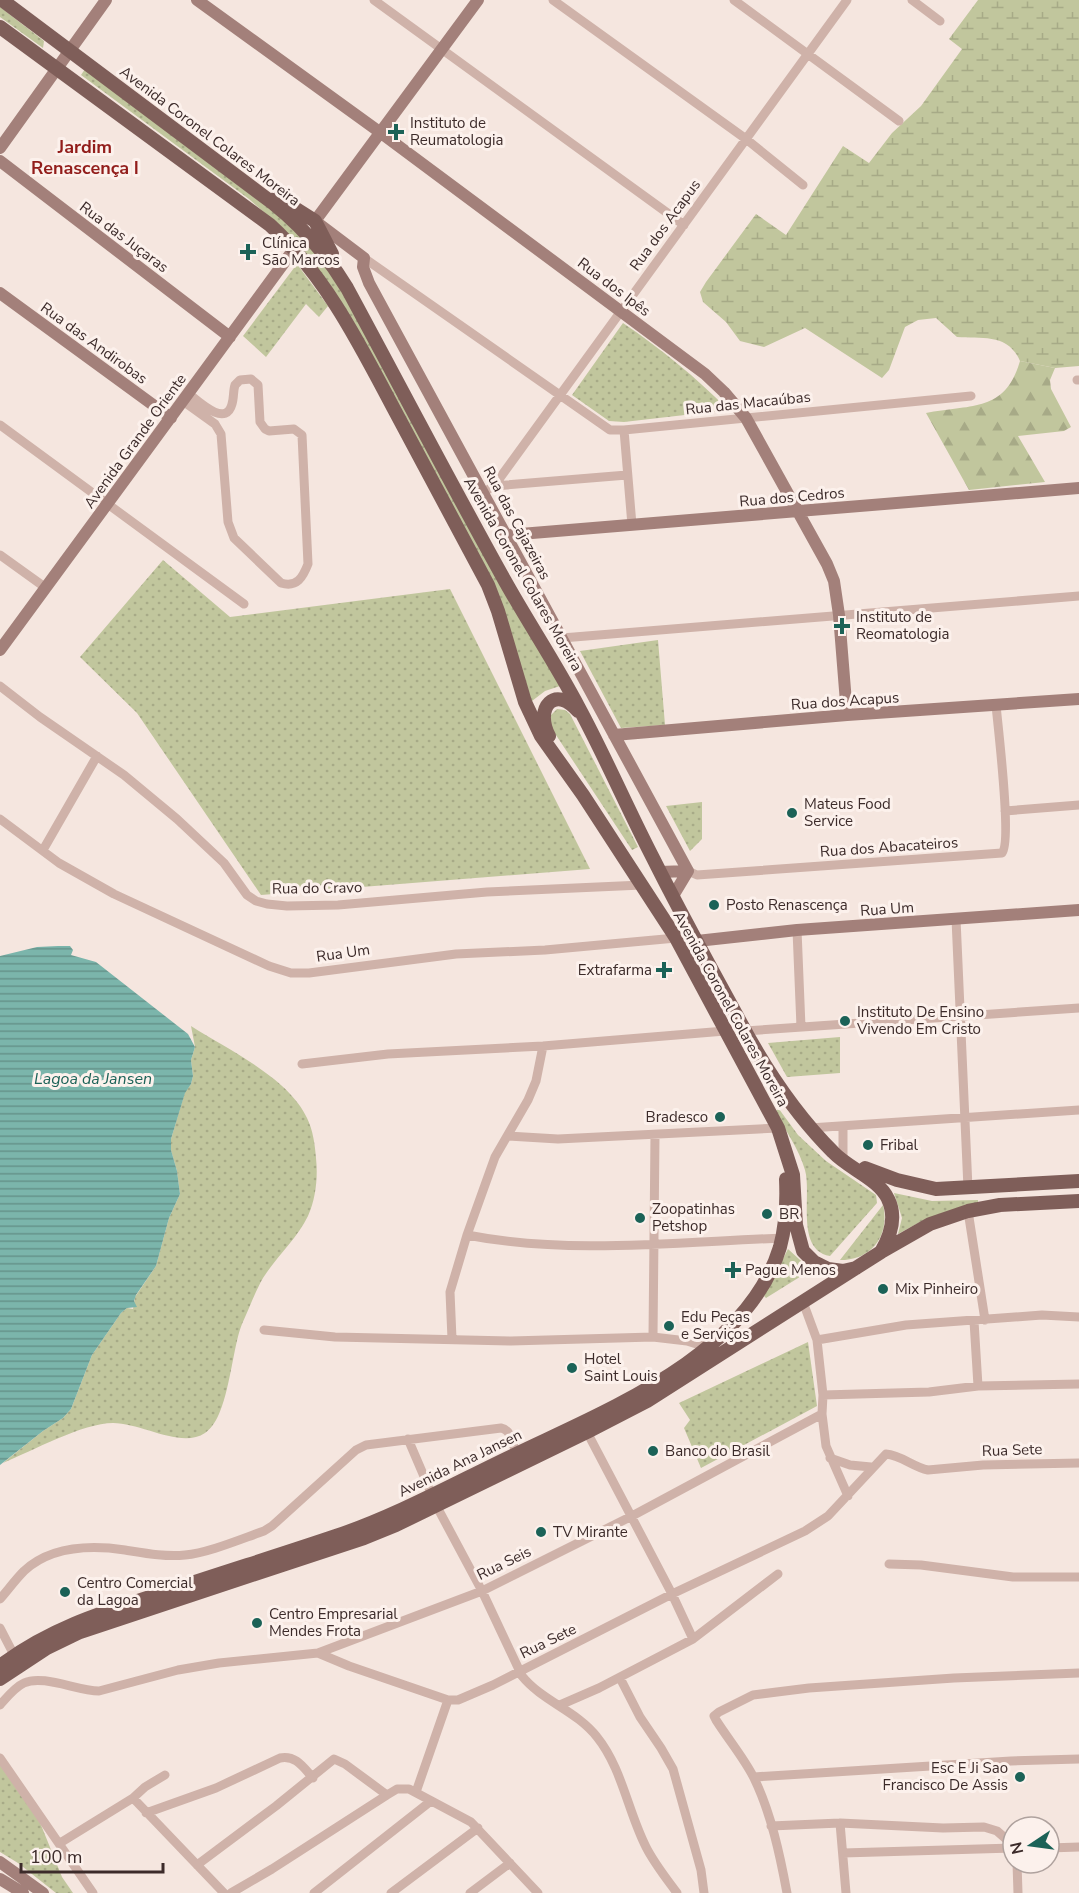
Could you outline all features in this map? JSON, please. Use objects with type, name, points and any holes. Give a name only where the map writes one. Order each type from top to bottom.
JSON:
[{"type":"main road","name":"Avenida Coronel Colares Moreira","points":[[2,0],[253,187],[310,237],[330,261],[347,288],[504,579],[554,662],[660,872],[745,1031],[774,1080],[810,1128],[841,1160],[877,1183],[886,1195],[892,1212],[892,1224],[881,1252]]},
{"type":"main road","name":"Avenida Coronel Colares Moreira","points":[[0,27],[270,225],[294,249],[325,289],[355,336],[482,575],[498,612],[525,702],[534,724],[676,938],[780,1135],[793,1174],[796,1225],[803,1251],[814,1262],[828,1269],[856,1268]]},
{"type":"main road","points":[[253,187],[274,195],[315,221],[347,288]]},
{"type":"main road","points":[[583,795],[547,734],[543,712],[550,701],[563,700],[573,706],[585,720]]},
{"type":"main road","points":[[810,1128],[843,1156],[882,1175],[936,1189],[1079,1182]]},
{"type":"main road","name":"Avenida Ana Jansen","points":[[0,1679],[47,1648],[80,1632],[364,1538],[516,1454],[628,1399],[685,1364],[725,1330],[754,1296],[770,1271],[782,1238],[785,1217],[786,1182],[780,1135]]},
{"type":"main road","name":"Avenida Ana Jansen","points":[[0,1666],[14,1655],[67,1626],[434,1500],[587,1432],[657,1395],[881,1252],[930,1224],[968,1211],[1000,1205],[1079,1201]]},
{"type":"street","points":[[0,148],[106,0]]},
{"type":"street","name":"Rua dos Ipês","points":[[197,0],[621,311],[705,374],[730,398],[746,418],[832,573],[839,615],[847,715]]},
{"type":"street","points":[[374,0],[684,225]]},
{"type":"street","points":[[478,0],[315,221],[602,426],[610,430],[624,430],[632,525]]},
{"type":"street","points":[[553,0],[746,140],[803,185]]},
{"type":"street","points":[[734,0],[899,121]]},
{"type":"street","name":"Rua dos Acapus","points":[[489,489],[847,0]]},
{"type":"street","points":[[912,0],[940,21]]},
{"type":"street","name":"Rua das Juçaras","points":[[0,161],[230,337]]},
{"type":"street","name":"Avenida Grande Oriente","points":[[0,650],[294,249]]},
{"type":"street","name":"Rua das Cajazeiras","points":[[364,258],[363,267],[369,283],[489,489],[507,535],[688,872]]},
{"type":"street","name":"Rua das Andirobas","points":[[0,293],[171,418]]},
{"type":"street","points":[[251,379],[258,385],[260,422],[265,429],[294,429],[302,435],[308,564],[303,576],[296,583],[288,585],[281,583],[231,534],[221,434],[215,424],[186,397],[222,414],[232,406],[235,385],[240,380],[251,379]]},
{"type":"street","name":"Rua das Macaúbas","points":[[624,430],[971,396]]},
{"type":"street","points":[[0,425],[244,604]]},
{"type":"street","points":[[489,489],[627,475]]},
{"type":"street","name":"Rua dos Cedros","points":[[507,535],[1079,488]]},
{"type":"street","points":[[0,555],[46,588]]},
{"type":"street","points":[[562,638],[1079,596]]},
{"type":"street","name":"Rua do Cravo","points":[[0,686],[40,717],[124,775],[177,819],[224,862],[247,895],[256,901],[287,906],[338,904],[488,892],[642,885]]},
{"type":"street","name":"Rua dos Acapus","points":[[614,735],[847,715],[1079,699]]},
{"type":"street","points":[[996,705],[1005,811],[1079,805]]},
{"type":"street","points":[[43,850],[97,756]]},
{"type":"street","name":"Rua dos Abacateiros","points":[[660,872],[688,872],[697,875],[998,854],[1006,848],[1005,811]]},
{"type":"street","name":"Rua Um","points":[[0,819],[59,863],[114,894],[269,966],[291,973],[309,973],[456,954],[545,950],[676,938]]},
{"type":"street","points":[[673,896],[688,872]]},
{"type":"street","name":"Rua Um","points":[[697,940],[797,930],[1079,910]]},
{"type":"street","points":[[956,919],[968,1188]]},
{"type":"street","points":[[797,930],[801,1027]]},
{"type":"street","points":[[745,1031],[1079,1008]]},
{"type":"street","points":[[302,1064],[388,1054],[543,1046],[725,1031]]},
{"type":"street","points":[[452,1338],[450,1292],[467,1235],[489,1172],[536,1081],[543,1046]]},
{"type":"street","points":[[810,1128],[1079,1110]]},
{"type":"street","points":[[843,1127],[843,1156]]},
{"type":"street","points":[[507,1136],[558,1139],[655,1135],[780,1135]]},
{"type":"street","points":[[653,1337],[655,1135]]},
{"type":"street","points":[[968,1211],[985,1320]]},
{"type":"street","points":[[467,1235],[517,1243],[575,1246],[782,1238]]},
{"type":"street","points":[[803,1302],[818,1340],[826,1446],[848,1496]]},
{"type":"street","points":[[818,1340],[906,1325],[1042,1315],[1079,1317]]},
{"type":"street","points":[[974,1321],[978,1386]]},
{"type":"street","points":[[264,1330],[335,1337],[511,1341],[653,1337],[687,1341],[706,1347]]},
{"type":"street","points":[[823,1395],[929,1392],[978,1386],[1079,1384]]},
{"type":"street","name":"Rua Seis","points":[[318,1653],[482,1591],[632,1516],[822,1414]]},
{"type":"street","points":[[0,1599],[33,1564],[53,1554],[85,1547],[103,1547],[140,1553],[186,1555],[264,1531],[356,1450],[366,1445],[505,1429],[509,1432],[516,1454]]},
{"type":"street","points":[[587,1432],[672,1594],[693,1639]]},
{"type":"street","points":[[408,1439],[434,1500],[482,1591],[519,1671],[531,1686],[590,1729],[606,1749],[646,1847],[676,1893]]},
{"type":"street","name":"Rua Sete","points":[[448,1700],[463,1699],[672,1594],[805,1531],[828,1516],[848,1496],[871,1467],[886,1454],[895,1456],[920,1469],[934,1471],[982,1465],[1079,1463]]},
{"type":"street","points":[[830,1458],[850,1465],[871,1467]]},
{"type":"street","points":[[890,1564],[921,1565],[996,1576],[1079,1577]]},
{"type":"street","points":[[560,1705],[620,1678],[693,1639],[778,1574]]},
{"type":"street","points":[[0,1628],[14,1655]]},
{"type":"street","points":[[0,1705],[19,1685],[36,1680],[87,1691],[99,1691],[178,1670],[219,1663],[318,1653],[448,1700],[416,1792]]},
{"type":"street","points":[[786,1893],[781,1862],[754,1777],[716,1720],[714,1716],[716,1714],[733,1703],[753,1695],[899,1682],[1079,1673]]},
{"type":"street","points":[[620,1678],[640,1717],[673,1768],[701,1870],[704,1893]]},
{"type":"street","points":[[0,1758],[93,1893]]},
{"type":"street","points":[[146,1813],[216,1788],[280,1758],[295,1759],[313,1778]]},
{"type":"street","points":[[754,1777],[1079,1759]]},
{"type":"street","points":[[197,1865],[313,1778],[332,1760],[345,1764],[387,1795]]},
{"type":"street","points":[[60,1843],[133,1798],[145,1787],[165,1775]]},
{"type":"street","points":[[231,1893],[400,1789],[409,1789],[461,1815],[478,1828],[538,1893]]},
{"type":"street","points":[[133,1798],[224,1893]]},
{"type":"street","points":[[314,1893],[430,1800]]},
{"type":"street","points":[[771,1826],[840,1823],[943,1828],[984,1827],[997,1831],[1001,1835]]},
{"type":"street","points":[[840,1823],[846,1893]]},
{"type":"street","points":[[391,1893],[478,1828]]},
{"type":"street","points":[[843,1853],[1001,1847]]},
{"type":"street","points":[[1061,1848],[1079,1847]]},
{"type":"street","points":[[0,1862],[43,1893]]},
{"type":"street","points":[[470,1893],[510,1863]]},
{"type":"street","points":[[1017,1875],[1018,1893]]},
{"type":"street","points":[[0,1878],[22,1893]]},
{"type":"green space","points":[[978,0],[1079,0],[1079,366],[1055,368],[1020,361],[1009,346],[993,339],[957,337],[936,318],[918,320],[905,327],[889,370],[882,378],[805,328],[764,347],[740,341],[726,322],[703,302],[700,292],[706,282],[756,214],[786,235],[843,146],[869,163],[892,133],[921,106],[962,49],[949,39]]},
{"type":"green space","points":[[0,7],[44,41],[43,48],[0,17]]},
{"type":"green space","points":[[87,66],[280,216],[307,243],[336,281],[560,686],[545,691],[531,700],[499,596],[358,331],[273,220],[249,199],[81,75]]},
{"type":"green space","points":[[297,264],[328,306],[319,317],[306,304],[266,357],[243,336]]},
{"type":"green space","points":[[623,323],[678,364],[728,410],[624,422],[609,421],[572,395]]},
{"type":"green space","points":[[1020,361],[1055,368],[1050,380],[1051,389],[1071,427],[1064,431],[1018,436],[1045,482],[969,490],[926,413],[972,406],[996,398],[1014,378]]},
{"type":"green space","points":[[163,560],[230,617],[450,589],[590,869],[261,895],[137,713],[80,657]]},
{"type":"green space","points":[[658,640],[665,725],[621,728],[580,651]]},
{"type":"green space","points":[[557,709],[565,710],[570,714],[638,847],[632,850],[552,729],[551,715]]},
{"type":"green space","points":[[702,802],[702,839],[690,851],[666,806]]},
{"type":"green space","points":[[191,1026],[272,1077],[298,1104],[307,1118],[314,1143],[317,1173],[313,1202],[308,1216],[257,1289],[238,1336],[219,1413],[213,1425],[205,1433],[195,1437],[173,1437],[124,1424],[101,1424],[73,1432],[3,1463],[63,1418],[71,1409],[92,1355],[121,1313],[127,1308],[133,1309],[135,1297],[156,1266],[169,1218],[180,1194],[171,1139],[185,1092],[193,1076],[191,1060],[195,1047]]},
{"type":"green space","points":[[840,1037],[840,1073],[787,1077],[768,1043]]},
{"type":"green space","points":[[779,1109],[798,1135],[826,1161],[876,1195],[877,1203],[830,1256],[819,1252],[812,1244],[807,1220],[805,1170],[796,1147],[775,1111]]},
{"type":"green space","points":[[894,1193],[932,1201],[978,1200],[978,1203],[920,1222],[898,1234],[902,1218]]},
{"type":"green space","points":[[883,1205],[884,1226],[876,1244],[861,1256],[840,1260]]},
{"type":"green space","points":[[788,1249],[811,1270],[766,1298],[764,1296]]},
{"type":"green space","points":[[808,1342],[817,1406],[701,1468],[684,1428],[690,1420],[679,1403]]},
{"type":"green space","points":[[0,1765],[39,1820],[62,1877],[73,1893],[56,1893],[0,1852]]},
{"type":"water","name":"Lagoa da Jansen","points":[[70,946],[73,950],[71,955],[96,962],[188,1034],[195,1047],[191,1060],[193,1076],[191,1084],[185,1093],[171,1139],[180,1194],[169,1218],[156,1266],[136,1295],[134,1301],[137,1307],[127,1308],[121,1313],[92,1355],[71,1409],[63,1418],[0,1465],[0,956],[37,947]]},
{"type":"place","name":"Instituto de Reumatologia","points":[[396,132]]},
{"type":"place","name":"Clínica São Marcos","points":[[248,252]]},
{"type":"place","name":"Instituto de Reomatologia","points":[[842,626]]},
{"type":"place","name":"Mateus Food Service","points":[[792,813]]},
{"type":"place","name":"Posto Renascença","points":[[714,905]]},
{"type":"place","name":"Extrafarma","points":[[664,970]]},
{"type":"place","name":"Instituto De Ensino Vivendo Em Cristo","points":[[845,1021]]},
{"type":"place","name":"Bradesco","points":[[720,1117]]},
{"type":"place","name":"Fribal","points":[[868,1145]]},
{"type":"place","name":"BR","points":[[767,1214]]},
{"type":"place","name":"Zoopatinhas Petshop","points":[[640,1218]]},
{"type":"place","name":"Pague Menos","points":[[733,1270]]},
{"type":"place","name":"Mix Pinheiro","points":[[883,1289]]},
{"type":"place","name":"Edu Peças e Serviços","points":[[669,1326]]},
{"type":"place","name":"Hotel Saint Louis","points":[[572,1368]]},
{"type":"place","name":"Banco do Brasil","points":[[653,1451]]},
{"type":"place","name":"TV Mirante","points":[[541,1532]]},
{"type":"place","name":"Centro Comercial da Lagoa","points":[[65,1592]]},
{"type":"place","name":"Centro Empresarial Mendes Frota","points":[[257,1623]]},
{"type":"place","name":"Esc E Ji Sao Francisco De Assis","points":[[1020,1777]]},
{"type":"district","name":"Jardim Renascença I","points":[[85,157]]}]
